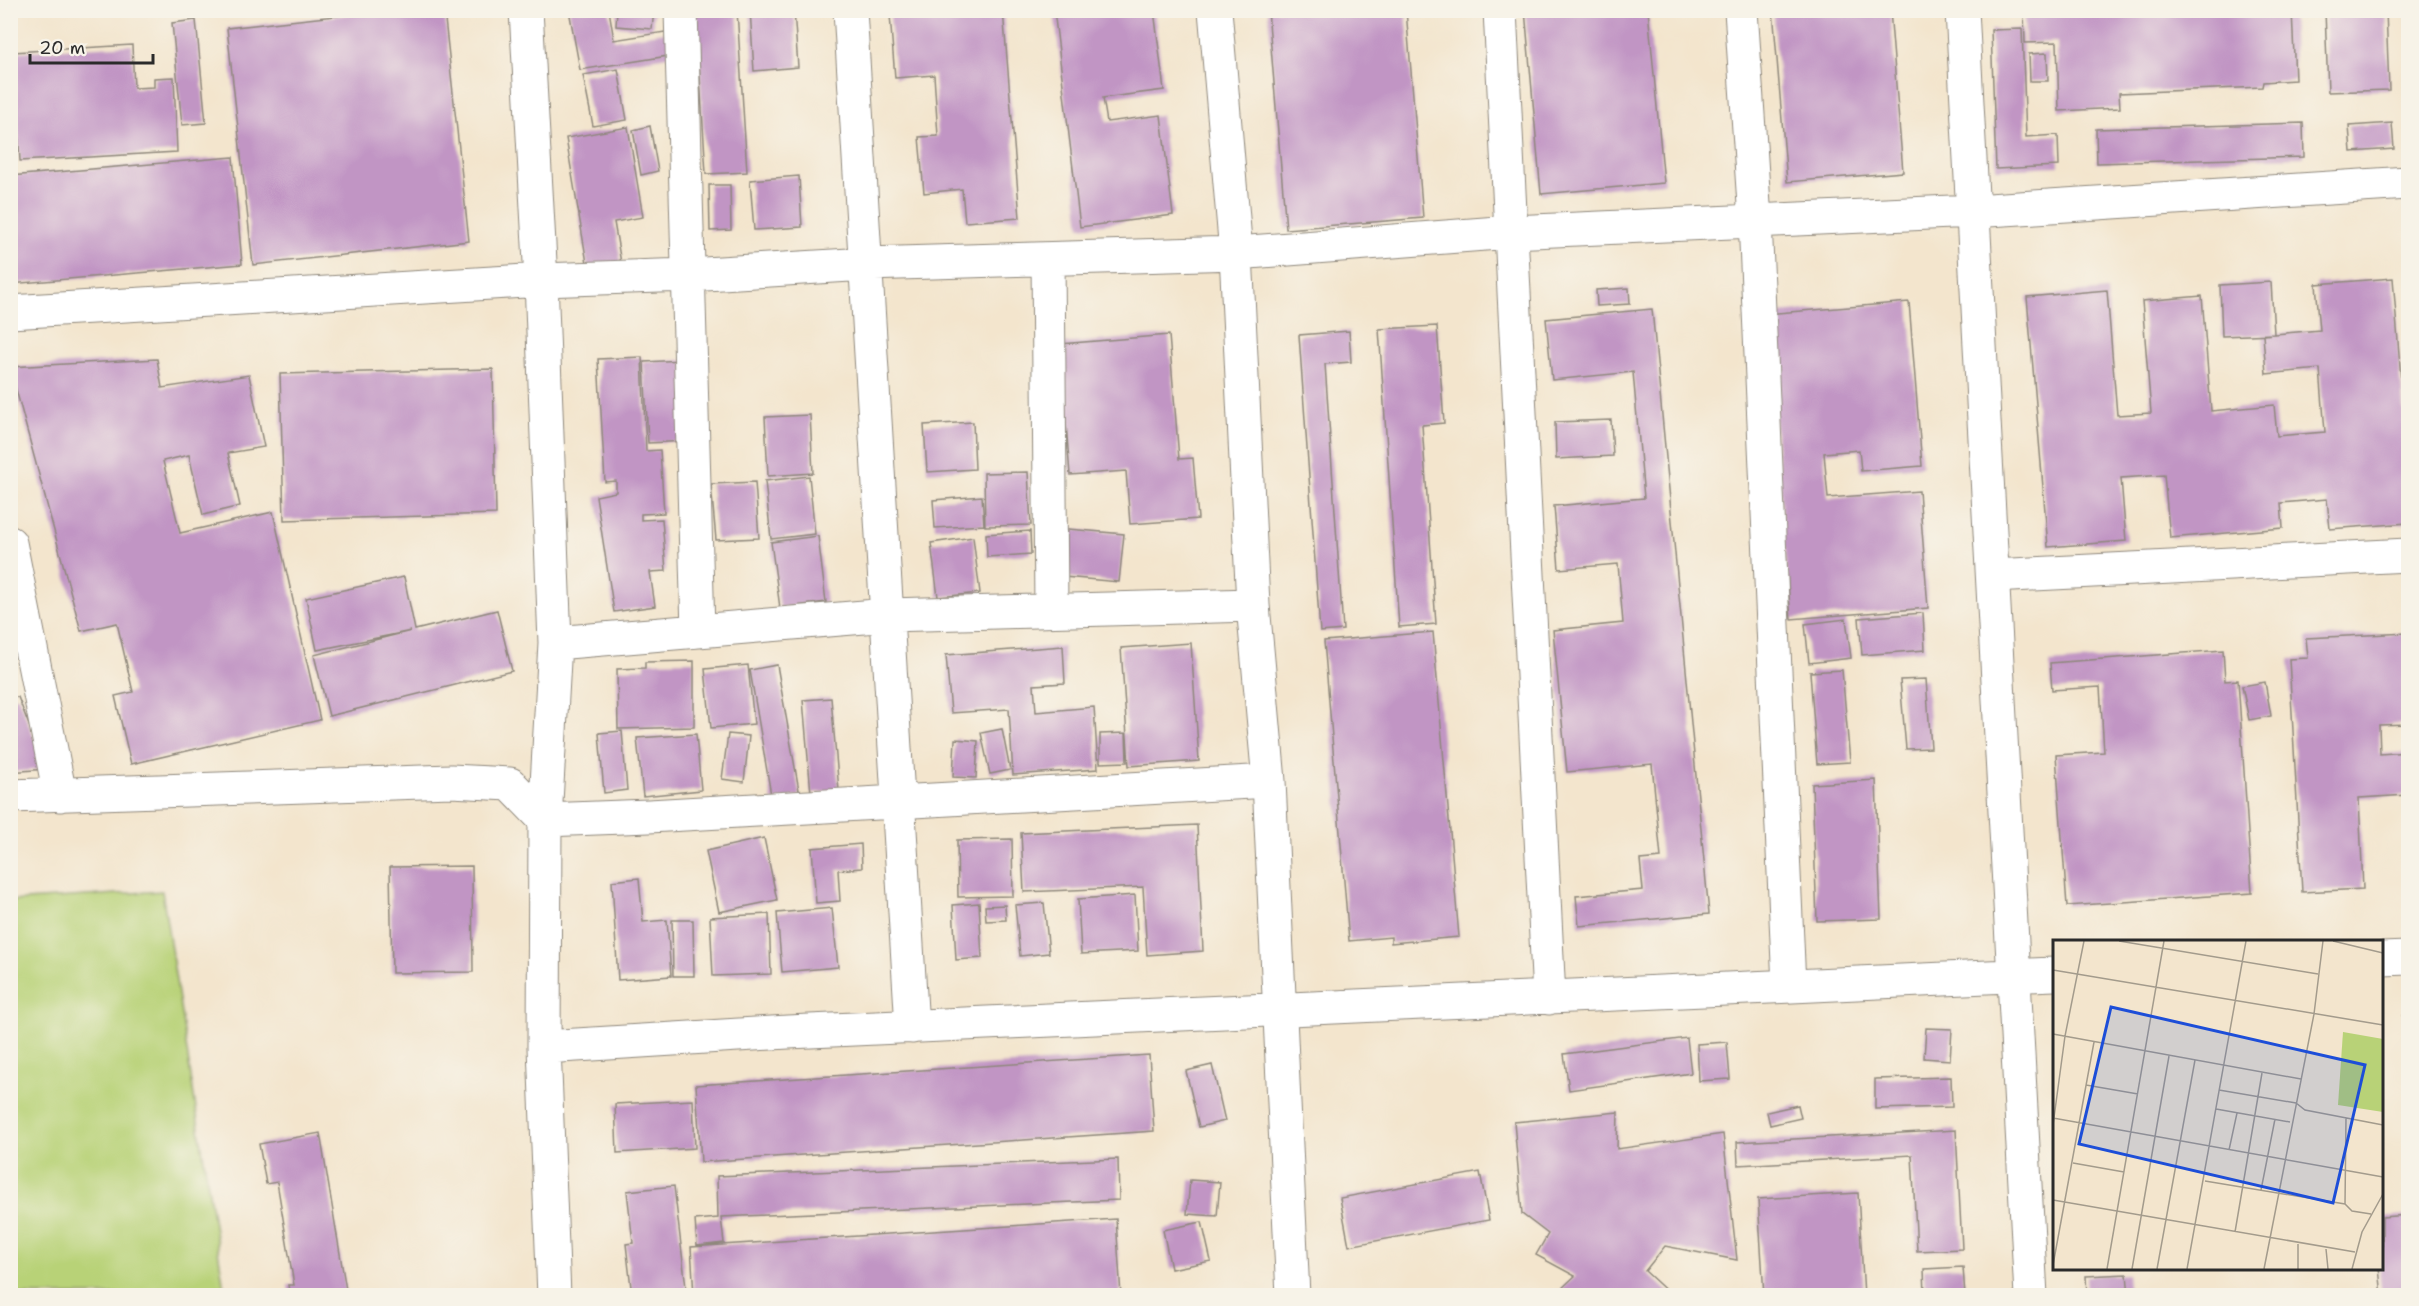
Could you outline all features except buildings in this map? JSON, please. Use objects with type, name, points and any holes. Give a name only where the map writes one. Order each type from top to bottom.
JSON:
[{"type":"street","points":[[526,10],[541,280],[555,643],[545,820],[544,1047],[554,1296]]},
{"type":"street","points":[[681,10],[698,631]]},
{"type":"street","points":[[849,10],[912,1027]]},
{"type":"street","points":[[1215,10],[1236,253],[1253,605],[1269,781],[1293,1296]]},
{"type":"street","points":[[1500,10],[1549,998]]},
{"type":"street","points":[[1741,10],[1755,220],[1789,986]]},
{"type":"street","points":[[1962,10],[2031,1296]]},
{"type":"street","points":[[10,312],[541,280],[690,275],[866,264],[1236,253],[1511,232],[1973,211],[2409,183]]},
{"type":"street","points":[[1048,259],[1051,609]]},
{"type":"street","points":[[10,543],[60,795]]},
{"type":"street","points":[[1993,576],[2409,555]]},
{"type":"street","points":[[555,643],[888,615],[1253,605]]},
{"type":"street","points":[[10,796],[451,781],[510,784],[545,820],[1269,781]]},
{"type":"street","points":[[2383,959],[2409,958]]},
{"type":"street","points":[[544,1047],[912,1027],[2053,974]]},
{"type":"green space","points":[[162,891],[225,1295],[11,1295],[11,901]]}]
